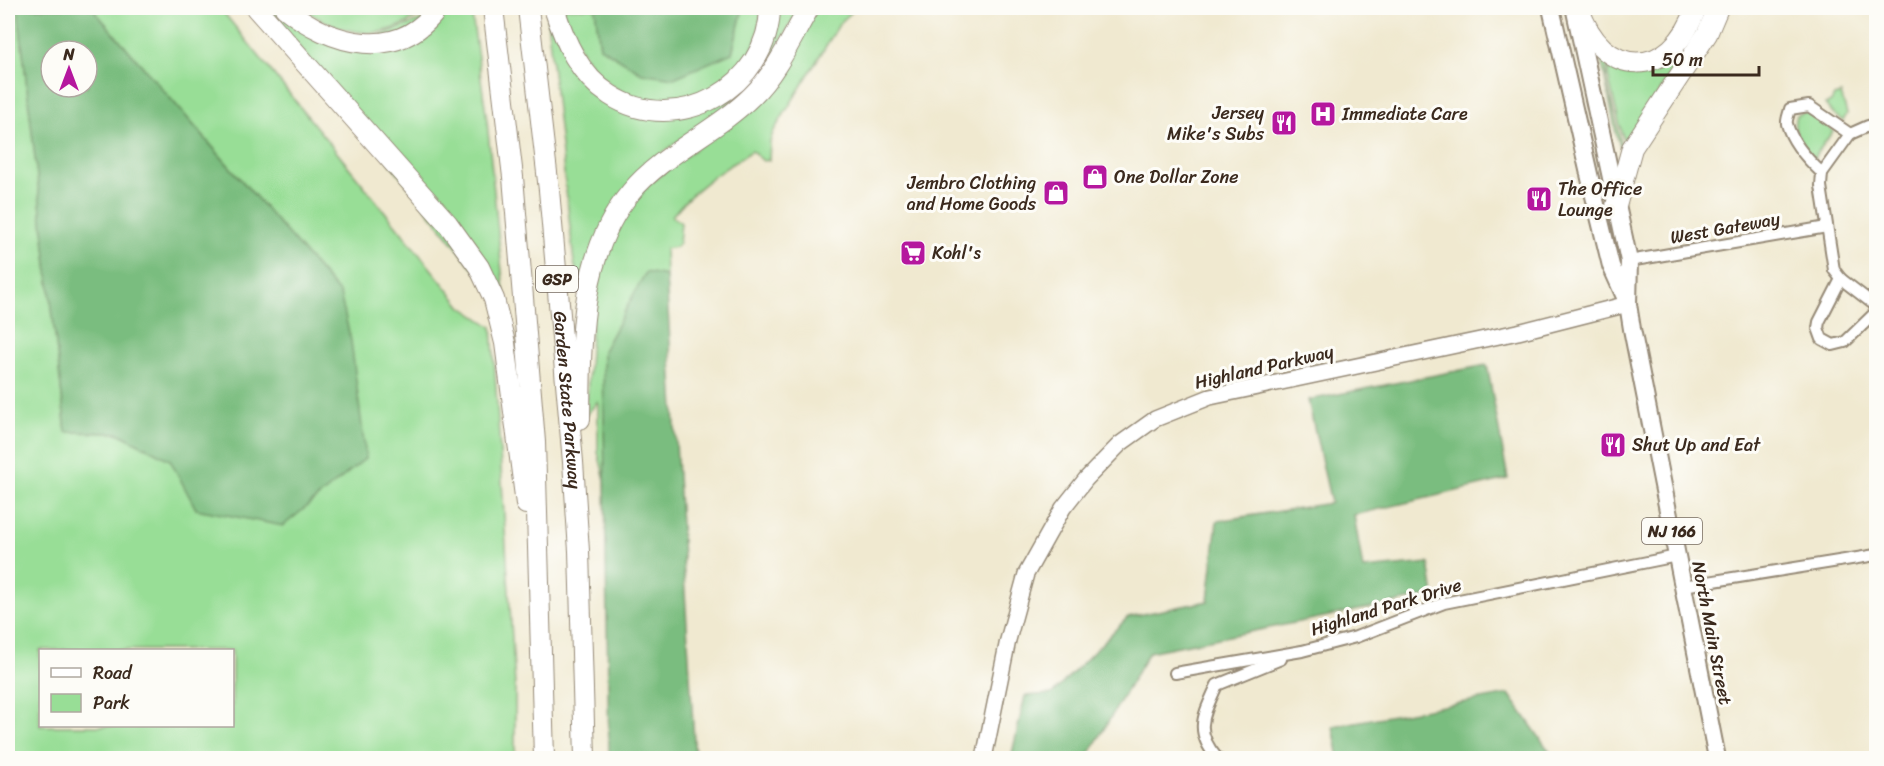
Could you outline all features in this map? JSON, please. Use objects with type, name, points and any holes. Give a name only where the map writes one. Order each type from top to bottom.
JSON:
[{"type":"highway","points":[[256,8],[448,224],[473,257],[489,287],[498,311],[508,357],[521,470],[537,548]]},
{"type":"highway","points":[[285,8],[304,22],[336,37],[379,43],[401,38],[430,18],[438,8]]},
{"type":"highway","name":"Garden State Parkway","points":[[493,8],[513,177],[535,442],[544,759]]},
{"type":"highway","name":"Garden State Parkway","points":[[528,8],[549,190],[573,462],[579,551],[585,759]]},
{"type":"highway","points":[[554,8],[572,54],[593,81],[621,101],[643,109],[667,111],[700,105],[721,95],[737,82],[751,67],[761,50],[767,32],[770,8]]},
{"type":"highway","points":[[579,551],[581,352],[586,303],[601,246],[615,216],[635,187],[741,106],[764,83],[809,8]]},
{"type":"highway","points":[[1579,8],[1584,25],[1606,52],[1633,62],[1650,61],[1663,56],[1673,48],[1684,35],[1696,8]]},
{"type":"highway","points":[[1616,206],[1632,148],[1707,34],[1718,8]]},
{"type":"main road","name":"North Main Street","points":[[1551,8],[1609,256],[1628,304],[1717,759]]},
{"type":"main road","name":"North Main Street","points":[[1574,8],[1629,261],[1628,304]]},
{"type":"street","points":[[1822,173],[1799,148],[1787,123],[1790,109],[1809,106],[1850,134]]},
{"type":"street","points":[[1876,124],[1850,134],[1822,173],[1821,186],[1834,270],[1841,279],[1876,306]]},
{"type":"street","name":"West Gateway","points":[[1629,261],[1827,227]]},
{"type":"street","points":[[1841,279],[1819,322],[1818,328],[1822,339],[1833,345],[1845,342],[1876,312]]},
{"type":"street","name":"Highland Parkway","points":[[984,759],[1008,640],[1026,574],[1063,508],[1086,479],[1120,444],[1155,419],[1222,394],[1518,332],[1628,304]]},
{"type":"street","points":[[1683,586],[1876,555]]},
{"type":"street","name":"Highland Park Drive","points":[[1175,673],[1302,651],[1356,637],[1443,603],[1677,556]]},
{"type":"street","points":[[1211,757],[1202,734],[1203,719],[1217,685],[1302,651]]},
{"type":"green space","points":[[8,8],[18,8],[66,432],[118,433],[171,460],[197,509],[340,294],[92,8],[220,8],[462,307],[492,327],[515,685],[515,758],[8,758]]},
{"type":"green space","points":[[18,8],[92,8],[340,294],[351,341],[366,458],[283,526],[196,509],[170,460],[118,433],[66,432]]},
{"type":"green space","points":[[268,8],[274,8],[346,48],[446,11],[448,8],[471,8],[487,121],[506,312],[502,305]]},
{"type":"green space","points":[[299,8],[427,8],[404,24],[373,33],[335,26]]},
{"type":"green space","points":[[561,8],[595,8],[600,47],[732,53],[743,8],[762,8],[755,43],[743,63],[727,80],[708,92],[687,99],[665,102],[643,99],[622,92],[602,78],[583,54]]},
{"type":"green space","points":[[595,8],[743,8],[732,53],[674,78],[642,73],[600,47]]},
{"type":"green space","points":[[776,8],[800,8],[763,72],[740,96],[646,165],[582,276],[578,276],[574,263],[547,19],[609,102],[723,102]]},
{"type":"green space","points":[[817,8],[856,8],[840,23],[773,132],[769,160],[763,161],[752,151],[709,180],[672,216],[681,223],[679,243],[676,247],[665,249],[666,276],[646,272],[603,351],[605,480],[598,452],[598,401],[586,416],[593,302],[613,233],[644,188],[752,105]]},
{"type":"green space","points":[[1601,58],[1607,62],[1606,79],[1622,147],[1616,134]]},
{"type":"green space","points":[[1671,61],[1677,65],[1627,142],[1621,131],[1608,76],[1609,68],[1612,65],[1627,70],[1642,71]]},
{"type":"green space","points":[[1841,94],[1847,114],[1843,121],[1825,104],[1831,102],[1834,96]]},
{"type":"green space","points":[[1805,112],[1817,116],[1833,131],[1813,159],[1795,128],[1796,115]]},
{"type":"green space","points":[[646,272],[666,276],[695,758],[609,758],[603,351]]},
{"type":"green space","points":[[1487,365],[1508,479],[1354,515],[1363,569],[1429,563],[1434,595],[1149,652],[1087,758],[1011,758],[1025,696],[1052,694],[1128,617],[1208,601],[1217,521],[1331,503],[1308,400]]},
{"type":"green space","points":[[1509,694],[1554,758],[1339,758],[1333,726]]},
{"type":"place","name":"Immediate Care","points":[[1323,114]]},
{"type":"place","name":"Jersey Mike's Subs","points":[[1284,123]]},
{"type":"place","name":"One Dollar Zone","points":[[1095,177]]},
{"type":"place","name":"Jembro Clothing and Home Goods","points":[[1056,193]]},
{"type":"place","name":"The Office Lounge","points":[[1539,199]]},
{"type":"place","name":"Kohl's","points":[[913,253]]},
{"type":"place","name":"Shut Up and Eat","points":[[1613,445]]}]
